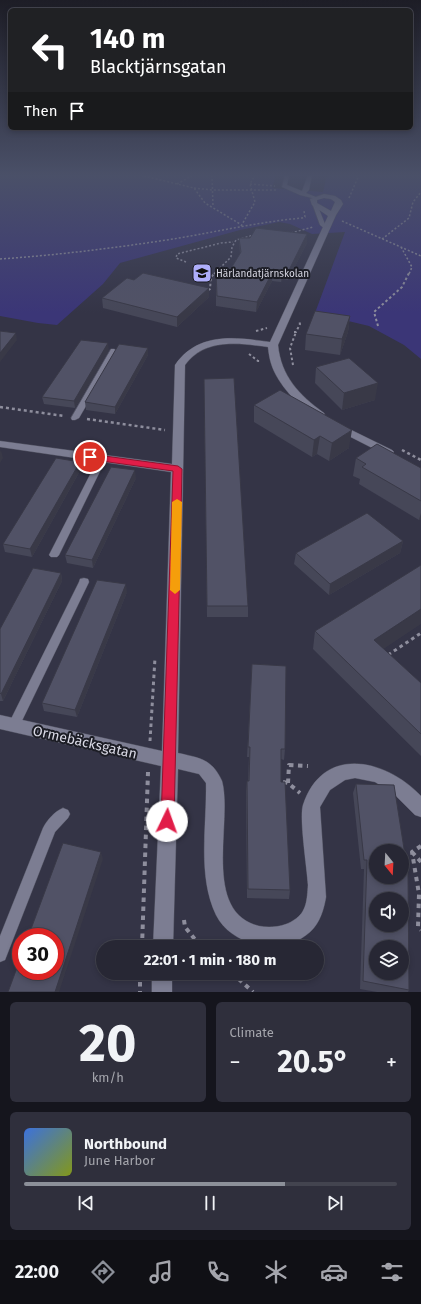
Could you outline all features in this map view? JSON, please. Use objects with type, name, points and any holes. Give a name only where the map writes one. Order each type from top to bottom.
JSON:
[{"type":"street","points":[[328,221],[279,330],[273,345],[273,357],[283,379],[299,400],[328,420],[400,454]]},
{"type":"street","points":[[163,940],[170,759],[180,365],[184,358],[197,348],[215,342],[242,342],[273,345]]},
{"type":"street","points":[[0,444],[178,469]]},
{"type":"street","name":"Ormebäcksgatan","points":[[7,724],[149,756],[170,759],[205,769],[211,775],[214,783],[215,860],[218,895],[232,923],[246,932],[263,938],[277,938],[302,927],[310,919],[315,907],[316,888],[311,819],[312,804]]},
{"type":"street","points":[[312,804],[314,797],[328,780],[343,772],[359,771],[368,772],[392,782],[421,809]]},
{"type":"street","points":[[162,980],[162,992]]},
{"type":"lane","points":[[323,221],[325,226]]},
{"type":"lane","points":[[75,418],[114,351]]},
{"type":"lane","points":[[54,555],[102,459]]},
{"type":"lane","points":[[7,724],[84,582]]},
{"type":"lane","points":[[0,955],[50,828],[63,814]]},
{"type":"path","points":[[235,221],[241,225]]},
{"type":"path","points":[[241,225],[243,221]]},
{"type":"path","points":[[0,259],[138,244],[241,225],[271,221]]},
{"type":"path","points":[[337,226],[339,221]]},
{"type":"path","points":[[343,221],[421,256]]},
{"type":"path","points":[[382,239],[405,221]]},
{"type":"path","points":[[285,235],[325,226]]},
{"type":"path","points":[[200,289],[210,289],[211,277],[231,257],[230,248],[234,242],[242,237],[257,234]]},
{"type":"path","points":[[186,262],[176,258],[177,254],[222,243],[234,242]]},
{"type":"path","points":[[378,326],[374,312],[402,287],[412,267],[401,247]]},
{"type":"path","points":[[219,268],[226,270]]},
{"type":"path","points":[[294,366],[290,348],[300,324],[299,318]]},
{"type":"path","points":[[252,331],[267,328],[296,332]]},
{"type":"path","points":[[400,454],[421,460]]},
{"type":"path","points":[[383,658],[421,633]]},
{"type":"path","points":[[142,940],[149,756],[155,655]]},
{"type":"path","points":[[288,782],[290,765],[308,766]]},
{"type":"path","points":[[281,782],[288,782],[312,804]]},
{"type":"path","points":[[412,852],[421,846]]},
{"type":"path","points":[[412,852],[421,862]]},
{"type":"path","points":[[412,852],[420,894],[418,927],[421,930]]},
{"type":"path","points":[[140,980],[140,992]]},
{"type":"path","points":[[240,980],[253,992]]},
{"type":"shaded area","points":[[0,221],[421,221],[421,359],[404,345],[369,326],[315,313],[345,232],[312,234],[290,224],[279,222],[240,230],[120,263],[103,284],[57,325],[0,316]]},
{"type":"building","points":[[256,228],[307,234],[289,270],[283,270],[282,273],[273,271],[257,302],[217,296],[216,270],[230,270],[241,252],[239,238],[250,238]]},
{"type":"building","points":[[143,273],[209,288],[177,317],[102,298],[127,278],[134,280]]},
{"type":"building","points":[[315,311],[350,316],[342,339],[306,334]]},
{"type":"building","points":[[0,331],[16,333],[0,353]]},
{"type":"building","points":[[81,340],[108,343],[74,401],[42,397]]},
{"type":"building","points":[[119,344],[148,348],[115,407],[85,402]]},
{"type":"building","points":[[349,358],[378,383],[344,393],[316,367]]},
{"type":"building","points":[[234,378],[248,606],[207,606],[204,379]]},
{"type":"building","points":[[280,390],[352,430],[332,443],[320,436],[314,440],[254,405]]},
{"type":"building","points":[[377,444],[421,468],[421,501],[362,467],[366,464],[356,458]]},
{"type":"building","points":[[56,458],[80,462],[30,549],[3,544]]},
{"type":"building","points":[[111,467],[135,470],[92,560],[65,555]]},
{"type":"building","points":[[367,513],[403,541],[330,584],[296,553]]},
{"type":"building","points":[[421,565],[421,609],[374,640],[421,683],[421,734],[315,631]]},
{"type":"building","points":[[33,568],[61,573],[1,694],[0,629]]},
{"type":"building","points":[[97,580],[126,584],[75,710],[42,703]]},
{"type":"building","points":[[252,664],[286,666],[285,749],[281,749],[281,782],[285,782],[290,890],[248,889],[247,781],[249,781],[250,747],[248,747]]},
{"type":"building","points":[[356,784],[394,785],[403,844],[369,844],[369,884],[408,884],[408,892],[369,892],[369,932],[408,932],[409,940],[369,940],[369,980],[409,980],[409,990],[363,981],[367,860],[364,860]]},
{"type":"building","points":[[63,843],[101,852],[64,965],[64,928],[31,928]]},
{"type":"building","points":[[12,980],[59,980],[55,992],[8,992]]},
{"type":"slow traffic","points":[[175,590],[177,502]]},
{"type":"place","name":"Härlandatjärnskolan","points":[[202,273]]},
{"type":"route","points":[[90,457],[178,469],[167,821]]}]
